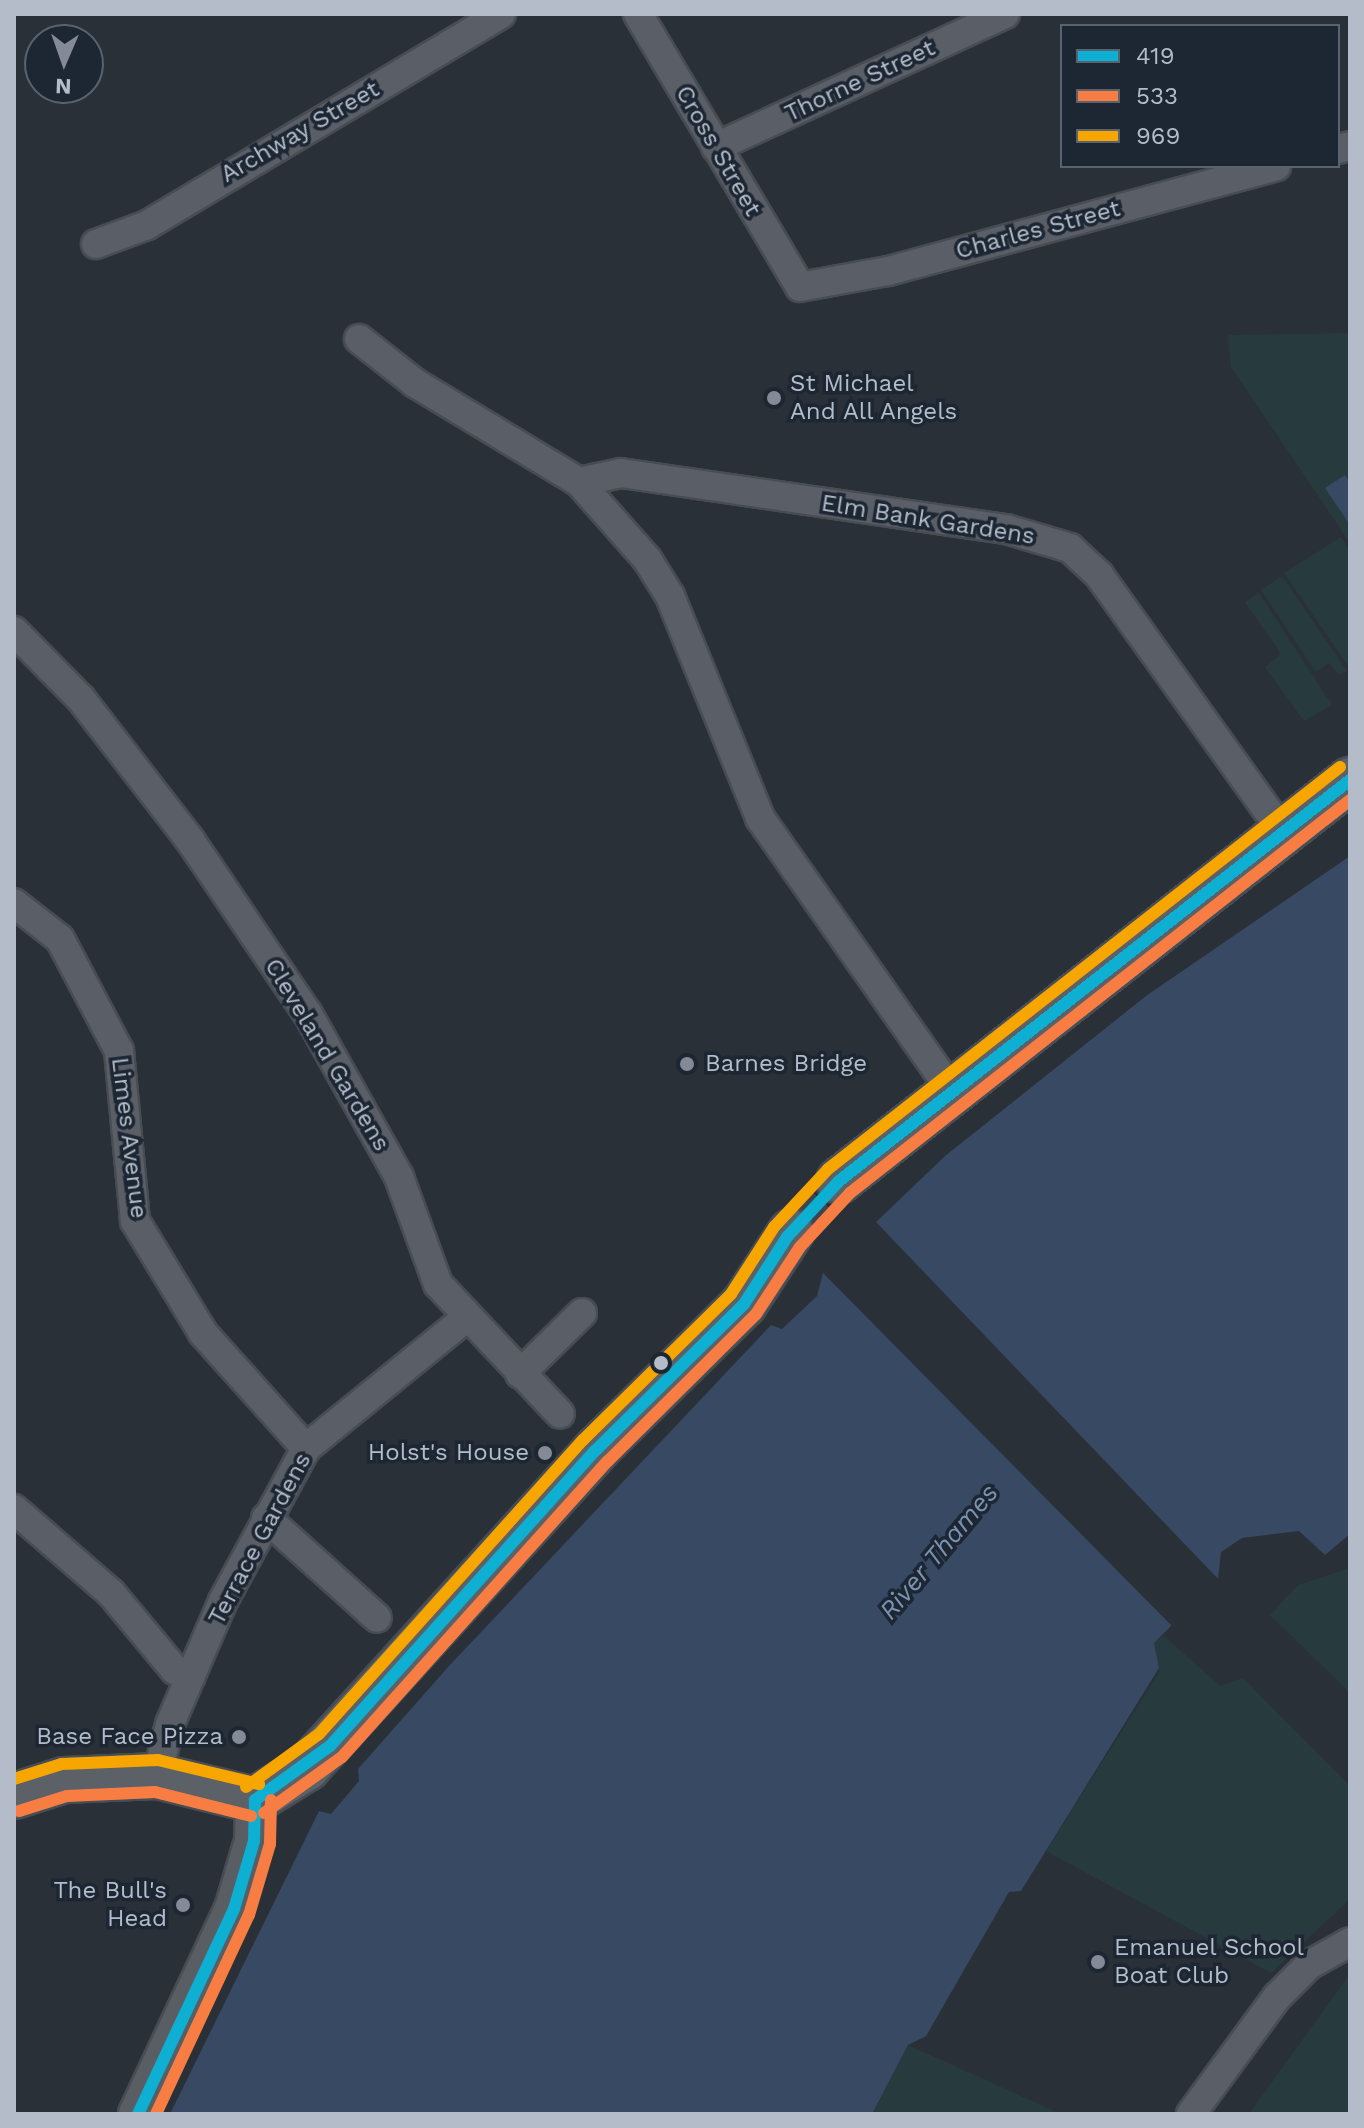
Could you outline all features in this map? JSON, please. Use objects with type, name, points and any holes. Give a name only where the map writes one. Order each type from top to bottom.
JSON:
[{"type":"main road","points":[[839,1181],[1281,829],[1350,780]]},
{"type":"main road","points":[[14,1796],[64,1780],[157,1776],[255,1800],[330,1746],[595,1451],[744,1304],[791,1232]]},
{"type":"main road","points":[[138,2114],[234,1909],[254,1841],[255,1800]]},
{"type":"street","name":"Archway Street","points":[[96,244],[147,225],[501,14]]},
{"type":"street","name":"Cross Street","points":[[638,14],[800,287]]},
{"type":"street","name":"Thorne Street","points":[[716,147],[1005,14]]},
{"type":"street","name":"Charles Street","points":[[800,287],[888,271],[1269,168]]},
{"type":"street","points":[[359,339],[415,383],[579,482],[670,596],[760,818],[951,1090]]},
{"type":"street","name":"Elm Bank Gardens","points":[[579,482],[621,473],[1006,529],[1070,548],[1099,575],[1281,829]]},
{"type":"street","name":"Cleveland Gardens","points":[[14,631],[81,699],[190,840],[308,1014],[399,1177],[438,1284],[466,1318],[560,1414]]},
{"type":"street","name":"Limes Avenue","points":[[14,903],[60,939],[119,1051],[135,1221],[203,1333],[306,1448]]},
{"type":"street","points":[[520,1374],[582,1313]]},
{"type":"street","name":"Terrace Gardens","points":[[157,1776],[191,1677],[266,1518],[306,1448],[466,1318]]},
{"type":"street","points":[[14,1509],[111,1593],[175,1670],[191,1677]]},
{"type":"street","points":[[266,1518],[377,1618]]},
{"type":"street","points":[[1191,2114],[1277,1997],[1309,1965],[1350,1942]]},
{"type":"green space","points":[[1350,333],[1350,543],[1231,367],[1228,335]]},
{"type":"green space","points":[[1341,537],[1350,551],[1350,669],[1284,573]]},
{"type":"green space","points":[[1282,576],[1347,671],[1339,675],[1329,663],[1316,672],[1261,590]]},
{"type":"green space","points":[[1259,593],[1332,705],[1304,721],[1265,667],[1281,654],[1245,602]]},
{"type":"green space","points":[[1350,1568],[1350,1693],[1270,1615],[1298,1585]]},
{"type":"green space","points":[[1164,1636],[1220,1686],[1243,1678],[1350,1786],[1350,1899],[1271,1973],[1046,1851],[1160,1671],[1151,1659],[1154,1642]]},
{"type":"green space","points":[[1350,1973],[1350,2114],[1249,2114],[1346,1979]]},
{"type":"green space","points":[[908,2045],[1061,2114],[872,2114]]},
{"type":"water","points":[[1345,475],[1350,483],[1350,525],[1325,488]]},
{"type":"water","name":"River Thames","points":[[1350,856],[1350,1534],[1325,1555],[1299,1531],[1242,1538],[1221,1552],[1218,1579],[1154,1643],[1159,1668],[1021,1891],[1009,1892],[926,2036],[908,2045],[872,2114],[170,2114],[319,1811],[331,1814],[359,1781],[358,1769],[449,1666],[771,1325],[782,1329],[817,1296],[823,1273],[945,1156],[1146,996]]},
{"type":"pier","points":[[874,1220],[1221,1582],[1177,1631],[823,1273]]},
{"type":"tunnel","points":[[791,1232],[839,1181]]},
{"type":"transit line","name":"969","points":[[246,1787],[319,1734],[583,1440],[731,1294],[774,1227],[828,1169],[1340,767]]},
{"type":"transit line","name":"419","points":[[255,1800],[330,1746],[595,1451],[744,1304],[787,1237],[839,1181],[1350,780]]},
{"type":"transit line","name":"533","points":[[264,1813],[342,1757],[607,1462],[756,1314],[800,1247],[850,1193],[1350,800]]},
{"type":"transit line","name":"969","points":[[14,1779],[62,1764],[158,1760],[259,1784]]},
{"type":"transit line","name":"533","points":[[19,1811],[67,1796],[155,1792],[251,1816]]},
{"type":"transit line","name":"419","points":[[138,2114],[234,1909],[254,1841],[255,1800]]},
{"type":"transit line","name":"533","points":[[156,2114],[249,1915],[270,1844],[271,1800]]},
{"type":"place","name":"St Michael And All Angels","points":[[774,398]]},
{"type":"place","name":"Barnes Bridge","points":[[687,1064]]},
{"type":"place","name":"Holst's House","points":[[545,1453]]},
{"type":"place","name":"Base Face Pizza","points":[[239,1737]]},
{"type":"place","name":"The Bull's Head","points":[[183,1905]]},
{"type":"place","name":"Emanuel School Boat Club","points":[[1098,1962]]}]
